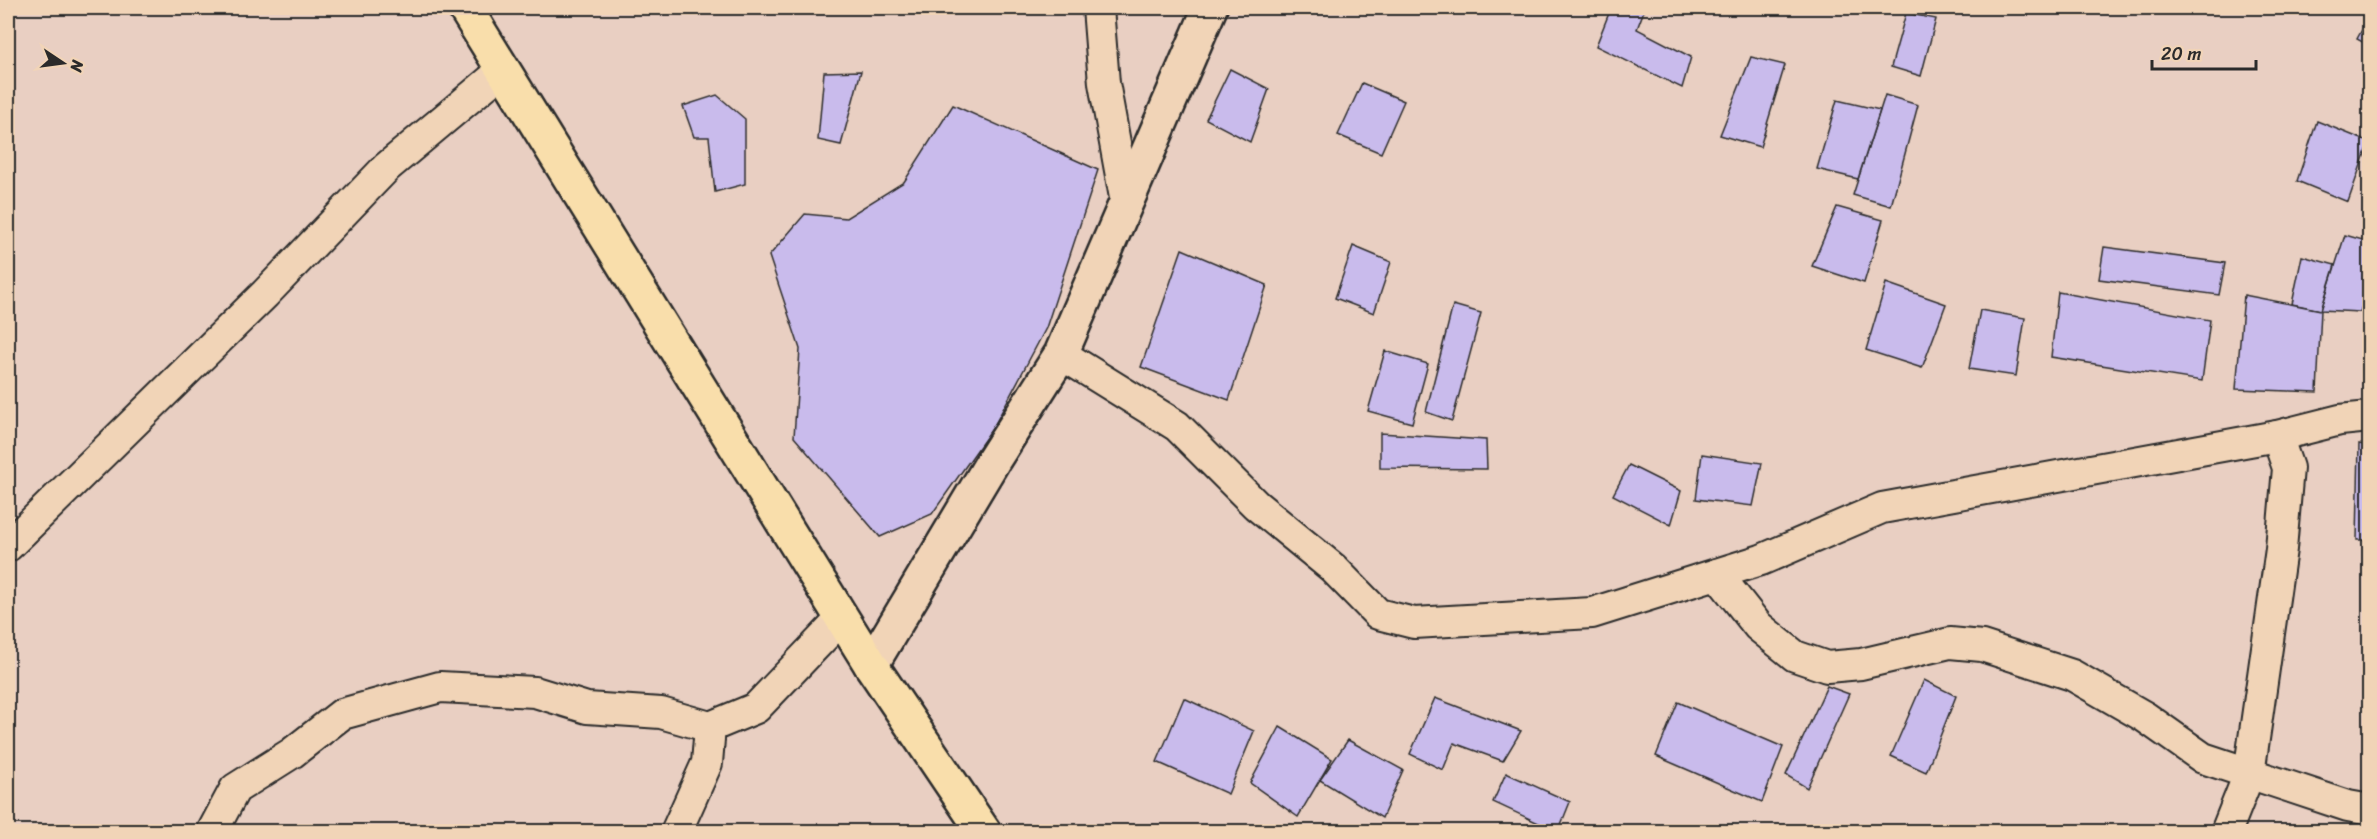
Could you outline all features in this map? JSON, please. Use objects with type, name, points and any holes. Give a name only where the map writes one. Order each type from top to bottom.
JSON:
[{"type":"main road","points":[[465,8],[871,665],[984,831]]},
{"type":"street","points":[[1098,8],[1104,83],[1126,203]]},
{"type":"street","points":[[871,665],[993,461],[1061,354],[1210,8]]},
{"type":"street","points":[[8,546],[264,294],[387,167],[503,70]]},
{"type":"street","points":[[1061,354],[1177,426],[1256,505],[1333,568],[1378,614],[1414,623],[1592,613],[1761,560],[1882,508],[2277,436],[2340,420],[2370,417]]},
{"type":"street","points":[[2226,831],[2249,774],[2281,549],[2288,468],[2277,436]]},
{"type":"street","points":[[1716,574],[1758,626],[1795,656],[1827,667],[1861,664],[1950,643],[1982,646],[2072,675],[2145,717],[2203,758],[2370,810]]},
{"type":"street","points":[[212,831],[235,789],[292,753],[342,714],[440,687],[535,692],[587,708],[661,713],[710,728],[756,708],[842,618]]},
{"type":"street","points":[[676,831],[707,763],[710,728]]},
{"type":"building","points":[[1611,8],[1645,8],[1637,29],[1691,57],[1682,88],[1596,46]]},
{"type":"building","points":[[1906,13],[1936,19],[1921,76],[1891,67]]},
{"type":"building","points":[[2370,15],[2370,46],[2357,39]]},
{"type":"building","points":[[1751,57],[1785,65],[1760,147],[1720,135]]},
{"type":"building","points":[[1230,69],[1269,89],[1250,142],[1206,119]]},
{"type":"building","points":[[861,71],[841,145],[818,140],[824,72]]},
{"type":"building","points":[[1362,83],[1404,101],[1381,153],[1338,135]]},
{"type":"building","points":[[717,95],[745,119],[745,184],[715,192],[709,137],[694,137],[683,106]]},
{"type":"building","points":[[1885,95],[1918,105],[1891,206],[1853,195]]},
{"type":"building","points":[[1837,100],[1880,110],[1858,179],[1817,169]]},
{"type":"building","points":[[953,105],[1098,170],[1046,328],[994,426],[932,514],[880,537],[794,437],[800,349],[769,256],[805,214],[846,218],[904,182]]},
{"type":"building","points":[[2317,121],[2369,142],[2348,202],[2297,181]]},
{"type":"building","points":[[1837,207],[1883,220],[1864,283],[1812,266]]},
{"type":"building","points":[[2345,235],[2370,242],[2370,282],[2360,312],[2321,310]]},
{"type":"building","points":[[1353,246],[1391,262],[1374,313],[1335,298]]},
{"type":"building","points":[[2104,247],[2225,263],[2219,295],[2099,279]]},
{"type":"building","points":[[1182,249],[1267,285],[1229,400],[1141,367]]},
{"type":"building","points":[[2302,256],[2335,265],[2321,310],[2292,304]]},
{"type":"building","points":[[1886,283],[1946,304],[1922,368],[1866,350]]},
{"type":"building","points":[[2058,292],[2210,320],[2202,381],[2051,357]]},
{"type":"building","points":[[2244,295],[2321,310],[2317,392],[2236,389]]},
{"type":"building","points":[[1453,305],[1481,313],[1452,421],[1426,412]]},
{"type":"building","points":[[1980,310],[2025,318],[2016,376],[1969,369]]},
{"type":"building","points":[[1385,351],[1428,364],[1412,423],[1368,411]]},
{"type":"building","points":[[1380,433],[1486,440],[1487,469],[1380,468]]},
{"type":"building","points":[[2359,444],[2370,446],[2370,540],[2357,540]]},
{"type":"building","points":[[1702,454],[1762,463],[1753,506],[1696,499]]},
{"type":"building","points":[[1629,465],[1681,491],[1671,525],[1613,495]]},
{"type":"building","points":[[1924,680],[1956,696],[1926,772],[1891,756]]},
{"type":"building","points":[[1827,686],[1849,694],[1807,788],[1786,775]]},
{"type":"building","points":[[1184,698],[1254,731],[1228,794],[1157,762]]},
{"type":"building","points":[[1435,698],[1521,731],[1503,761],[1454,743],[1443,770],[1410,754]]},
{"type":"building","points":[[1678,702],[1783,747],[1762,802],[1656,756]]},
{"type":"building","points":[[1280,727],[1332,759],[1298,817],[1250,783]]},
{"type":"building","points":[[1348,740],[1403,770],[1382,818],[1320,780]]},
{"type":"building","points":[[1506,773],[1570,802],[1558,832],[1493,802]]}]
